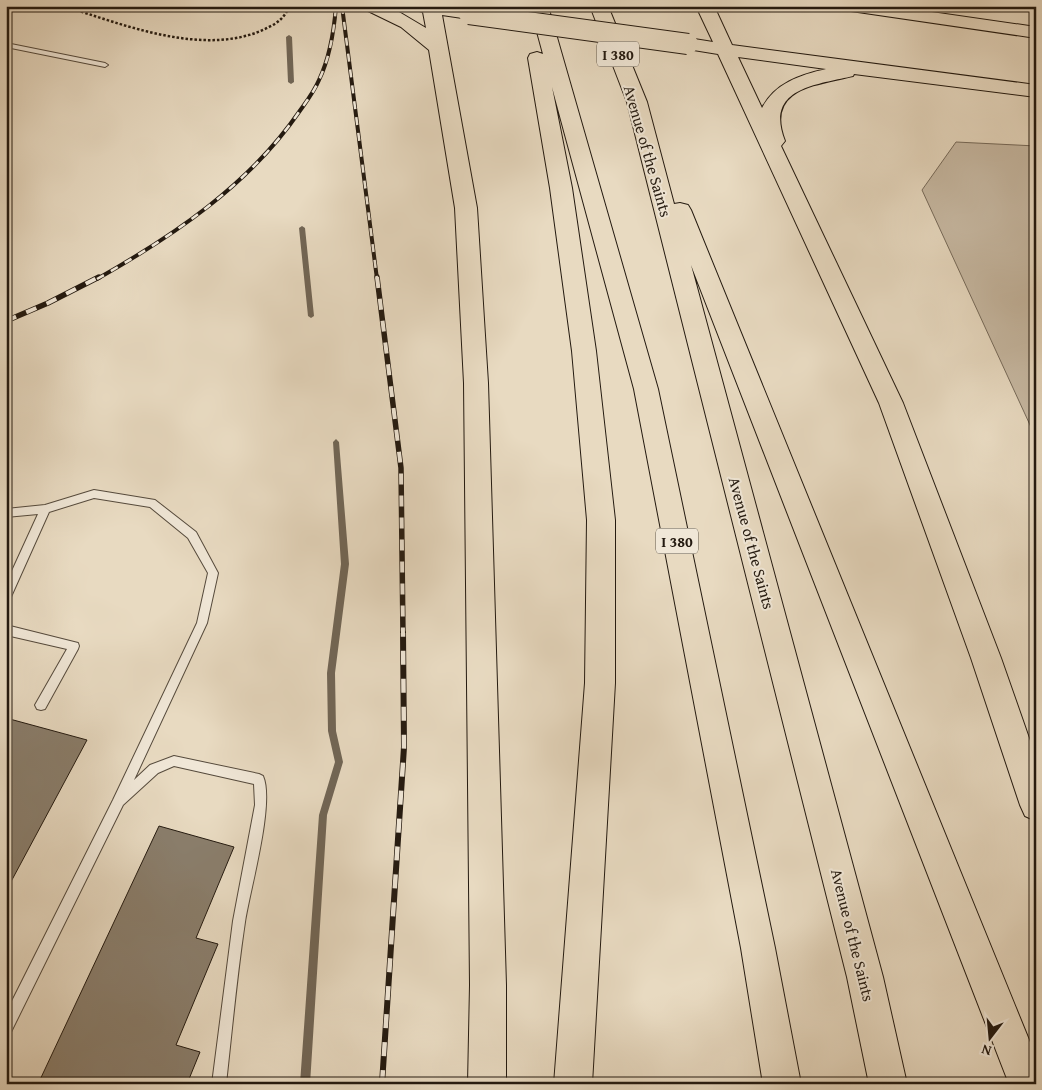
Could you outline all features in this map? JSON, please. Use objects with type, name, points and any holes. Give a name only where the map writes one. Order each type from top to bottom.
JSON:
[{"type":"highway","points":[[372,6],[419,30],[438,47]]},
{"type":"highway","points":[[538,6],[537,54],[561,188],[582,332],[602,520],[600,683],[573,1084]]},
{"type":"highway","name":"I 380","points":[[538,6],[646,389],[758,948],[782,1084]]},
{"type":"highway","name":"Avenue of the Saints","points":[[600,6],[637,102],[864,977],[888,1084]]},
{"type":"highway","points":[[705,6],[891,403],[986,658],[1036,804]]},
{"type":"highway","points":[[851,6],[1036,32]]},
{"type":"highway","points":[[487,1084],[488,985],[476,383],[466,208],[438,47],[428,7],[869,70],[1036,91]]},
{"type":"highway","points":[[784,174],[770,118],[772,107],[778,98],[798,84],[824,75],[869,70]]},
{"type":"highway","points":[[637,102],[1028,1084]]},
{"type":"lane","points":[[6,44],[105,65]]},
{"type":"lane","points":[[6,513],[44,509],[94,494],[152,503],[192,535],[213,573],[202,623],[117,804],[6,1026]]},
{"type":"lane","points":[[6,596],[44,509]]},
{"type":"lane","points":[[6,630],[74,646],[41,705]]},
{"type":"lane","points":[[117,804],[154,769],[174,761],[259,780],[261,805],[239,921],[219,1084]]},
{"type":"path","points":[[64,6],[162,33],[218,42],[246,38],[258,34],[278,22],[289,6]]},
{"type":"shaded area","points":[[956,142],[1036,146],[1036,438],[922,190]]},
{"type":"building","points":[[6,718],[87,740],[6,891]]},
{"type":"building","points":[[159,826],[234,847],[196,938],[218,944],[176,1045],[200,1052],[187,1084],[38,1084]]},
{"type":"waterway","points":[[289,37],[291,82]]},
{"type":"waterway","points":[[302,228],[311,316]]},
{"type":"waterway","points":[[305,1084],[323,815],[339,762],[332,731],[331,673],[345,564],[336,442]]},
{"type":"railway","points":[[97,279],[154,245],[208,207],[257,163],[279,138],[310,97],[323,71],[331,44],[336,6]]},
{"type":"railway","points":[[342,6],[377,279]]},
{"type":"railway","points":[[6,321],[48,303],[99,277]]},
{"type":"railway","points":[[377,277],[401,468],[403,635]]},
{"type":"railway","points":[[382,1084],[404,747],[403,633]]}]
